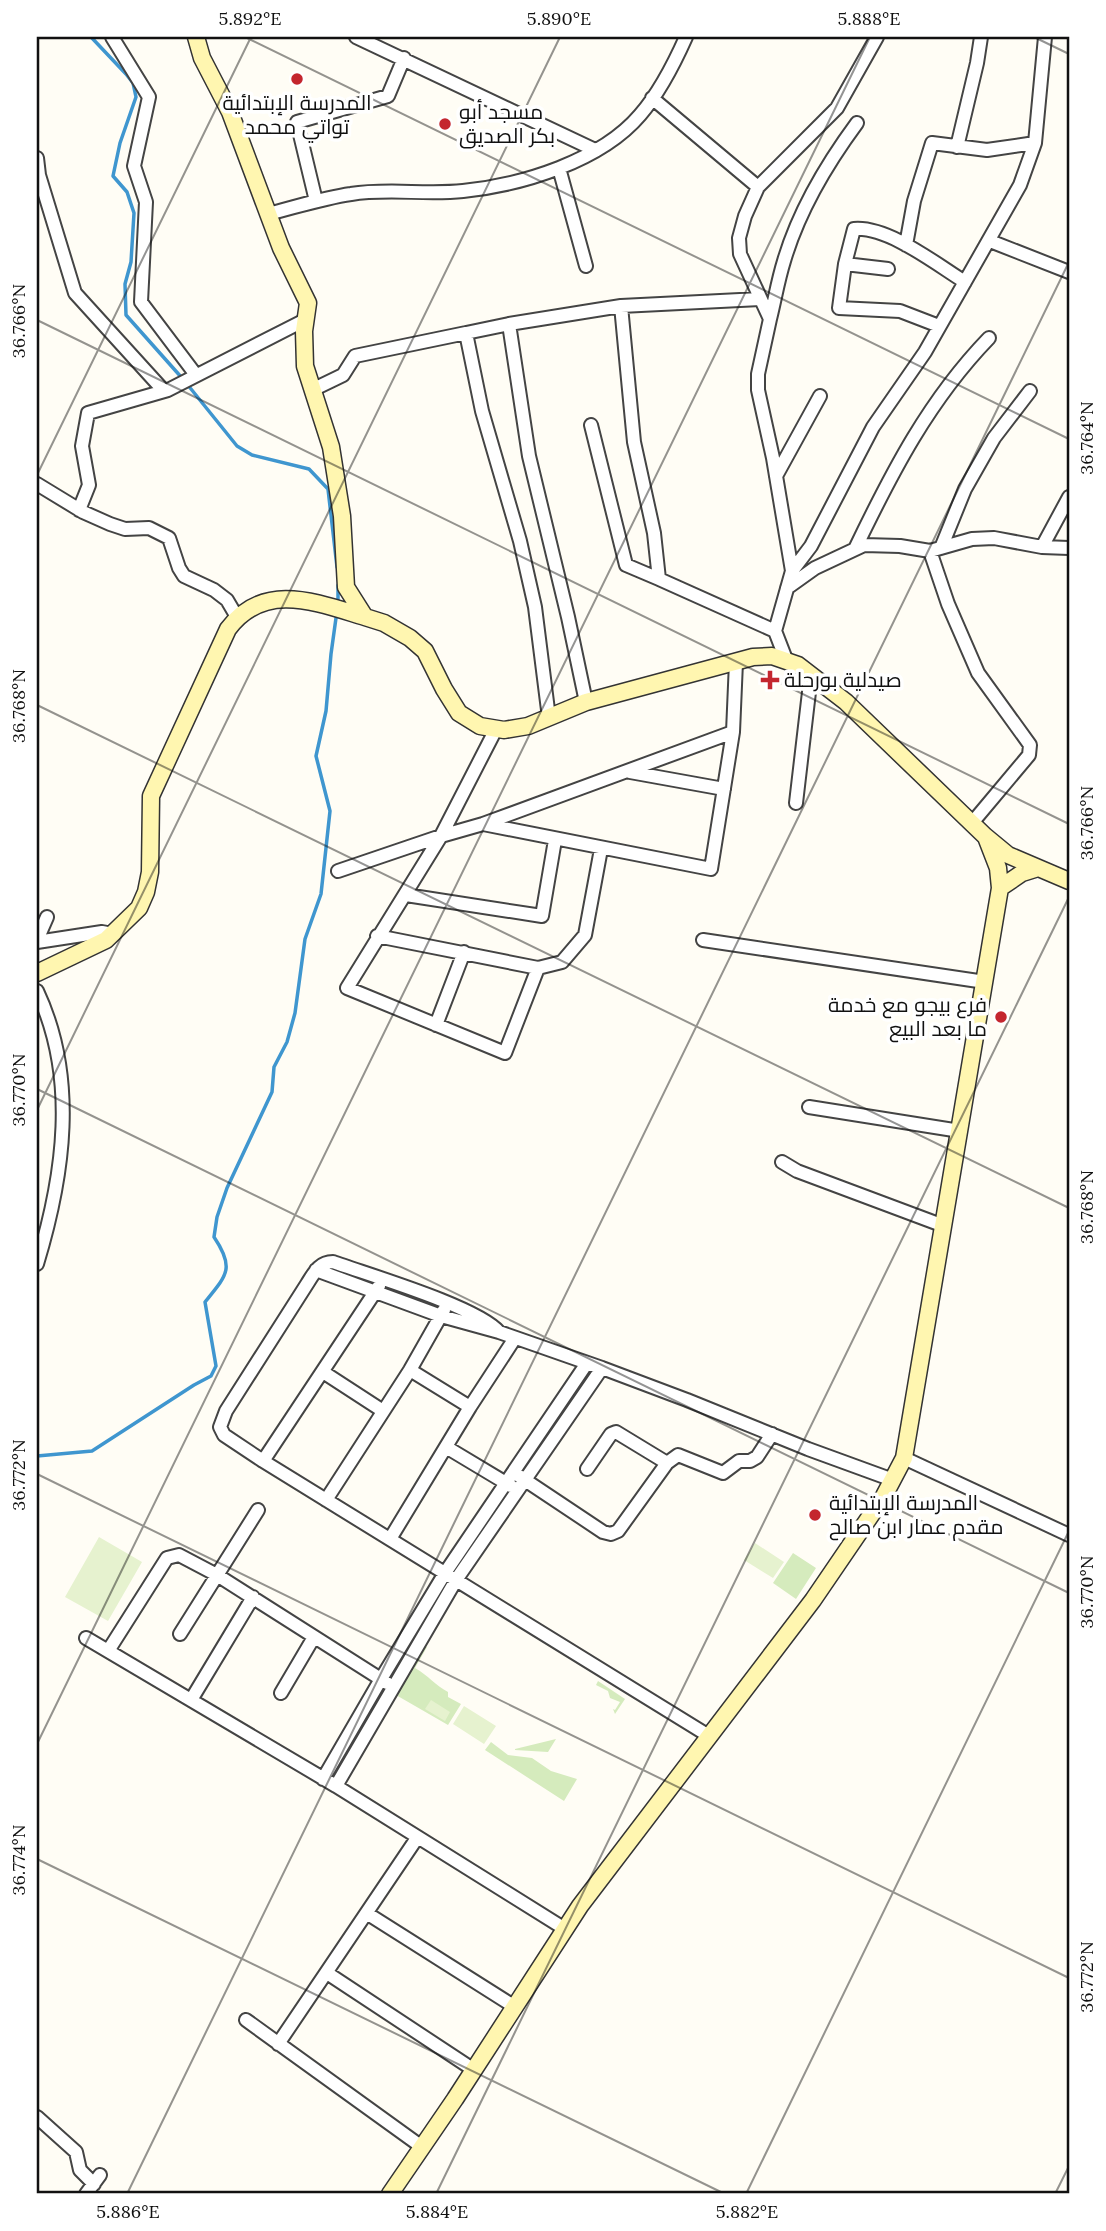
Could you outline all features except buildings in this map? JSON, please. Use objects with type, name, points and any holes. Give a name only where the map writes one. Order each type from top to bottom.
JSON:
[{"type":"main road","points":[[196,37],[202,58],[230,112],[281,247],[308,303],[305,320],[305,366],[331,447],[342,516],[345,587],[365,617]]},
{"type":"main road","points":[[37,973],[106,940],[139,908],[150,872],[151,796],[228,629],[237,617],[257,604],[272,599],[316,604],[365,617],[384,623],[410,638],[425,651],[459,713],[480,726],[496,729],[528,726],[586,702],[753,657],[772,656],[798,665],[846,702],[1008,855],[1069,881]]},
{"type":"main road","points":[[390,2194],[580,1906],[813,1600],[884,1496],[904,1458],[1000,888],[998,868],[986,837]]},
{"type":"main road","points":[[1000,888],[1022,873],[1038,868]]},
{"type":"street","points":[[112,37],[149,97],[134,166],[146,202],[141,302],[188,379]]},
{"type":"street","points":[[356,37],[595,150]]},
{"type":"street","points":[[268,214],[354,193],[462,191],[491,186],[559,167],[620,135],[640,115],[664,82],[686,37]]},
{"type":"street","points":[[770,318],[740,254],[739,238],[745,216],[758,187],[832,114],[877,37]]},
{"type":"street","points":[[957,147],[981,37]]},
{"type":"street","points":[[787,662],[775,631],[792,570],[811,546],[873,426],[925,352],[1020,185],[1035,143],[1045,37]]},
{"type":"street","points":[[316,201],[297,122],[388,96],[404,58]]},
{"type":"street","points":[[652,98],[758,187]]},
{"type":"street","points":[[792,570],[758,390],[758,374],[784,260],[797,223],[819,178],[857,122]]},
{"type":"street","points":[[906,245],[914,201],[932,143],[987,150],[1035,143]]},
{"type":"street","points":[[37,158],[39,175],[75,293],[164,391]]},
{"type":"street","points":[[559,167],[586,266]]},
{"type":"street","points":[[939,326],[900,311],[839,308],[845,264],[854,229],[875,230],[906,245],[965,282]]},
{"type":"street","points":[[990,241],[1069,272]]},
{"type":"street","points":[[845,264],[888,269]]},
{"type":"street","points":[[312,390],[343,375],[355,356],[509,324],[621,306],[760,299]]},
{"type":"street","points":[[621,306],[634,442],[654,533],[659,579]]},
{"type":"street","points":[[79,510],[89,485],[82,446],[88,414],[164,391],[305,320]]},
{"type":"street","points":[[509,324],[529,456],[586,702]]},
{"type":"street","points":[[466,333],[482,411],[520,541],[535,607],[549,718]]},
{"type":"street","points":[[855,549],[895,466],[947,387],[989,338]]},
{"type":"street","points":[[972,823],[1029,755],[1030,745],[978,673],[948,604],[935,550],[994,438],[1030,391]]},
{"type":"street","points":[[776,475],[820,396]]},
{"type":"street","points":[[592,425],[626,565],[775,631]]},
{"type":"street","points":[[37,484],[79,510],[118,527],[149,528],[169,538],[184,576],[214,590],[227,600],[237,617]]},
{"type":"street","points":[[1042,547],[1069,497]]},
{"type":"street","points":[[787,588],[815,568],[864,545],[935,550],[972,539],[993,538],[1042,547],[1069,548]]},
{"type":"street","points":[[483,824],[711,869],[733,732],[736,662]]},
{"type":"street","points":[[796,803],[811,675]]},
{"type":"street","points":[[496,729],[441,836],[406,895],[376,936],[347,988],[505,1053],[538,968]]},
{"type":"street","points":[[338,871],[483,824],[733,732]]},
{"type":"street","points":[[630,772],[724,789]]},
{"type":"street","points":[[406,895],[542,916],[555,840]]},
{"type":"street","points":[[376,936],[538,968],[562,962],[585,935],[601,849]]},
{"type":"street","points":[[37,941],[47,917]]},
{"type":"street","points":[[37,941],[102,932],[113,933]]},
{"type":"street","points":[[703,940],[985,982]]},
{"type":"street","points":[[436,1025],[464,952]]},
{"type":"street","points":[[37,991],[55,1037],[64,1112],[57,1184],[50,1222],[37,1264]]},
{"type":"street","points":[[809,1107],[960,1131]]},
{"type":"street","points":[[782,1162],[797,1171],[944,1226]]},
{"type":"street","points":[[709,1736],[224,1435],[220,1427],[222,1419],[316,1270],[327,1262],[333,1262],[441,1316],[499,1332],[602,1368],[893,1480]]},
{"type":"street","points":[[380,1285],[447,1303],[493,1325],[499,1332]]},
{"type":"street","points":[[263,1461],[380,1285]]},
{"type":"street","points":[[326,1500],[410,1370],[447,1303]]},
{"type":"street","points":[[390,1539],[515,1338]]},
{"type":"street","points":[[336,1786],[504,1482],[587,1363]]},
{"type":"street","points":[[323,1779],[381,1679],[451,1576],[520,1485],[602,1368]]},
{"type":"street","points":[[410,1370],[470,1408]]},
{"type":"street","points":[[323,1372],[383,1411]]},
{"type":"street","points":[[587,1469],[611,1434],[616,1433],[667,1463]]},
{"type":"street","points":[[446,1447],[504,1482],[520,1485],[611,1534],[618,1531],[667,1463],[678,1455],[723,1473],[739,1461],[750,1461],[757,1457],[772,1434]]},
{"type":"street","points":[[904,1458],[1069,1535]]},
{"type":"street","points":[[512,1471],[520,1485]]},
{"type":"street","points":[[180,1634],[258,1510]]},
{"type":"street","points":[[108,1651],[167,1558],[179,1555],[253,1597],[393,1686]]},
{"type":"street","points":[[191,1700],[253,1597]]},
{"type":"street","points":[[281,1693],[314,1637]]},
{"type":"street","points":[[86,1638],[336,1786],[565,1930]]},
{"type":"street","points":[[278,2044],[417,1838]]},
{"type":"street","points":[[368,1913],[515,2007]]},
{"type":"street","points":[[327,1973],[474,2070]]},
{"type":"street","points":[[246,2020],[422,2147]]},
{"type":"street","points":[[37,2117],[76,2152],[80,2171],[93,2184]]},
{"type":"green space","points":[[99,1537],[142,1562],[108,1621],[65,1597]]},
{"type":"green space","points":[[755,1543],[784,1562],[773,1578],[744,1560]]},
{"type":"green space","points":[[793,1553],[816,1568],[796,1599],[773,1583]]},
{"type":"green space","points":[[424,1646],[427,1647],[415,1668],[448,1692],[448,1697],[461,1704],[448,1725],[396,1695]]},
{"type":"green space","points":[[598,1681],[625,1699],[615,1714],[613,1709],[615,1710],[620,1702],[610,1698],[608,1691],[596,1685]]},
{"type":"green space","points":[[431,1700],[450,1712],[445,1721],[425,1709]]},
{"type":"green space","points":[[464,1706],[496,1726],[484,1744],[453,1724]]},
{"type":"green space","points":[[556,1739],[548,1752],[515,1750],[515,1749]]},
{"type":"green space","points":[[491,1742],[508,1755],[532,1758],[551,1771],[577,1779],[564,1801],[485,1750]]},
{"type":"waterway","points":[[91,37],[133,83],[136,97],[120,143],[113,176],[127,192],[134,213],[131,262],[125,284],[126,315],[182,378]]},
{"type":"waterway","points":[[187,384],[237,446],[252,455],[309,469],[328,489],[337,567]]},
{"type":"waterway","points":[[338,585],[338,599]]},
{"type":"waterway","points":[[37,1456],[92,1451],[211,1376],[216,1366],[205,1302],[226,1271],[225,1256],[214,1237],[217,1217],[227,1188],[272,1092],[274,1067],[287,1042],[295,1013],[305,939],[321,894],[330,811],[316,756],[326,711],[336,618]]},
{"type":"place","name":"المدرسة الإبتدائية تواتي محمد","points":[[297,79]]},
{"type":"place","name":"مسجد أبو بكر الصديق","points":[[445,124]]},
{"type":"place","name":"صيدلية بورحلة","points":[[770,680]]},
{"type":"place","name":"فرع بيجو مع خدمة ما بعد البيع","points":[[1001,1017]]},
{"type":"place","name":"المدرسة الإبتدائية مقدم عمار ابن صالح","points":[[815,1515]]}]
